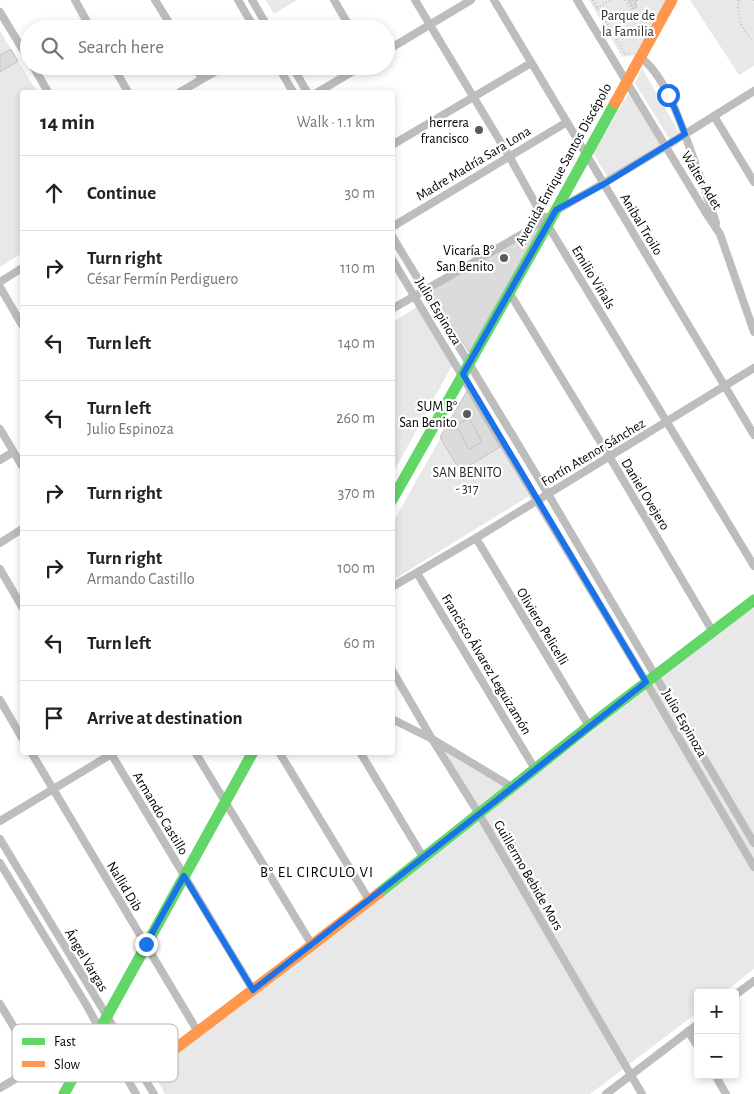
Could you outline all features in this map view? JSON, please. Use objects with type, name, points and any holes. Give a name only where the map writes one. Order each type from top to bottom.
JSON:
[{"type":"main road","name":"Avenida Enrique Santos Discépolo","points":[[395,495],[509,292],[546,222],[556,210],[626,81],[637,55],[672,0]]},
{"type":"main road","points":[[178,1047],[312,945],[650,678],[754,600]]},
{"type":"main road","points":[[102,1024],[251,755]]},
{"type":"main road","points":[[64,1094],[70,1082]]},
{"type":"street","points":[[75,0],[86,20]]},
{"type":"street","points":[[156,0],[168,20]]},
{"type":"street","points":[[238,0],[250,20]]},
{"type":"street","points":[[252,0],[264,20]]},
{"type":"street","points":[[334,0],[346,20]]},
{"type":"street","name":"Emilio Viñals","points":[[415,0],[509,156],[546,222],[754,566]]},
{"type":"street","points":[[395,46],[471,0]]},
{"type":"street","name":"Anibal Troilo","points":[[494,0],[754,435]]},
{"type":"street","name":"Walter Adet","points":[[577,0],[720,234],[754,332]]},
{"type":"street","points":[[0,12],[20,45]]},
{"type":"street","points":[[637,55],[652,68],[675,109],[720,234]]},
{"type":"street","points":[[395,143],[531,63]]},
{"type":"street","points":[[38,75],[47,90]]},
{"type":"street","points":[[118,75],[127,90]]},
{"type":"street","points":[[200,75],[202,79]]},
{"type":"street","points":[[183,90],[209,75]]},
{"type":"street","points":[[283,75],[292,90]]},
{"type":"street","points":[[297,75],[306,90]]},
{"type":"street","points":[[321,90],[347,75]]},
{"type":"street","points":[[556,210],[604,184],[754,91]]},
{"type":"street","points":[[714,116],[754,182]]},
{"type":"street","name":"Madre Madría Sara Lona","points":[[395,225],[567,122]]},
{"type":"street","points":[[395,307],[546,222]]},
{"type":"street","name":"Julio Espinoza","points":[[395,241],[548,494],[754,867]]},
{"type":"street","name":"Julio Espinoza","points":[[395,264],[538,500],[754,843]]},
{"type":"street","points":[[0,282],[20,269]]},
{"type":"street","points":[[0,287],[20,321]]},
{"type":"street","name":"Daniel Ovejero","points":[[509,292],[713,632]]},
{"type":"street","name":"Fortín Atenor Sánchez","points":[[395,585],[476,538],[754,368]]},
{"type":"street","points":[[0,429],[20,463]]},
{"type":"street","points":[[0,460],[13,452]]},
{"type":"street","points":[[0,543],[20,530]]},
{"type":"street","name":"Oliviero Pelicelli","points":[[476,538],[589,726]]},
{"type":"street","points":[[0,569],[20,604]]},
{"type":"street","name":"Francisco Álvarez Leguizamón","points":[[417,572],[535,769]]},
{"type":"street","name":"Guillermo Bebide Mors","points":[[395,675],[479,814],[642,1094]]},
{"type":"street","points":[[0,700],[20,735]]},
{"type":"street","points":[[395,720],[432,739],[512,787]]},
{"type":"street","name":"Nallid Dib","points":[[33,755],[198,1032]]},
{"type":"street","points":[[0,821],[109,755]]},
{"type":"street","name":"Armando Castillo","points":[[113,755],[253,990]]},
{"type":"street","points":[[197,755],[312,945]]},
{"type":"street","points":[[281,755],[369,900]]},
{"type":"street","points":[[362,755],[423,857]]},
{"type":"street","name":"Ángel Vargas","points":[[0,839],[111,1024]]},
{"type":"street","name":"Ángel Vargas","points":[[0,863],[96,1024]]},
{"type":"street","points":[[739,992],[754,981]]},
{"type":"street","points":[[0,1004],[12,1024]]},
{"type":"street","points":[[606,1094],[694,1027]]},
{"type":"street","points":[[688,1031],[694,1041]]},
{"type":"street","points":[[717,1079],[726,1094]]},
{"type":"street","points":[[0,1088],[12,1081]]},
{"type":"street","name":"Ángel Vargas","points":[[129,1082],[136,1094]]},
{"type":"street","name":"Ángel Vargas","points":[[147,1082],[154,1094]]},
{"type":"path","points":[[593,0],[625,54],[637,55]]},
{"type":"path","points":[[597,8],[610,0]]},
{"type":"path","points":[[625,0],[642,27],[646,30]]},
{"type":"path","points":[[740,0],[738,6],[739,17],[743,28],[750,38],[754,40]]},
{"type":"green space","points":[[266,0],[297,0],[274,14]]},
{"type":"green space","name":"Parque de la Familia","points":[[589,0],[666,0],[635,55],[622,57]]},
{"type":"green space","name":"Parque de la Familia","points":[[690,0],[754,0],[754,66],[739,75]]},
{"type":"green space","points":[[0,31],[20,64],[20,75],[27,75],[36,90],[20,90],[20,254],[0,267]]},
{"type":"green space","points":[[642,68],[680,134],[670,140],[635,83]]},
{"type":"green space","points":[[630,91],[663,146],[608,178],[593,153]]},
{"type":"green space","points":[[417,307],[453,364],[395,469],[395,321]]},
{"type":"green space","name":"SAN BENITO - 317","points":[[467,391],[529,496],[395,579],[395,518]]},
{"type":"green space","points":[[754,606],[754,969],[728,989],[694,989],[694,1015],[590,1094],[165,1094],[158,1082],[178,1082],[178,1054]]},
{"type":"green space","points":[[440,746],[509,786],[480,810]]},
{"type":"building","points":[[628,0],[638,0],[635,2],[637,7],[633,9]]},
{"type":"building","points":[[11,49],[18,61],[0,72],[0,55]]},
{"type":"building","name":"Vicaría B° San Benito","points":[[541,225],[469,352],[429,291]]},
{"type":"building","name":"SUM B° San Benito","points":[[467,391],[500,447],[460,471],[440,437]]},
{"type":"building","points":[[469,418],[482,442],[469,449],[456,425]]},
{"type":"traffic: fast","points":[[395,495],[615,103]]},
{"type":"traffic: fast","points":[[379,893],[589,726],[754,600]]},
{"type":"traffic: fast","points":[[103,1024],[251,755]]},
{"type":"traffic: fast","points":[[64,1094],[71,1082]]},
{"type":"traffic: slow","points":[[615,103],[672,0]]},
{"type":"traffic: slow","points":[[178,1047],[379,893]]},
{"type":"place","name":"herrera francisco","points":[[479,130]]},
{"type":"place","name":"Vicaría B° San Benito","points":[[504,258]]},
{"type":"place","name":"SUM B° San Benito","points":[[467,414]]},
{"type":"district","name":"B° EL CIRCULO VI","points":[[317,872]]},
{"type":"route","points":[[146,944],[184,876],[253,990],[646,682],[463,374],[556,210],[604,184],[685,134],[668,95]]}]
